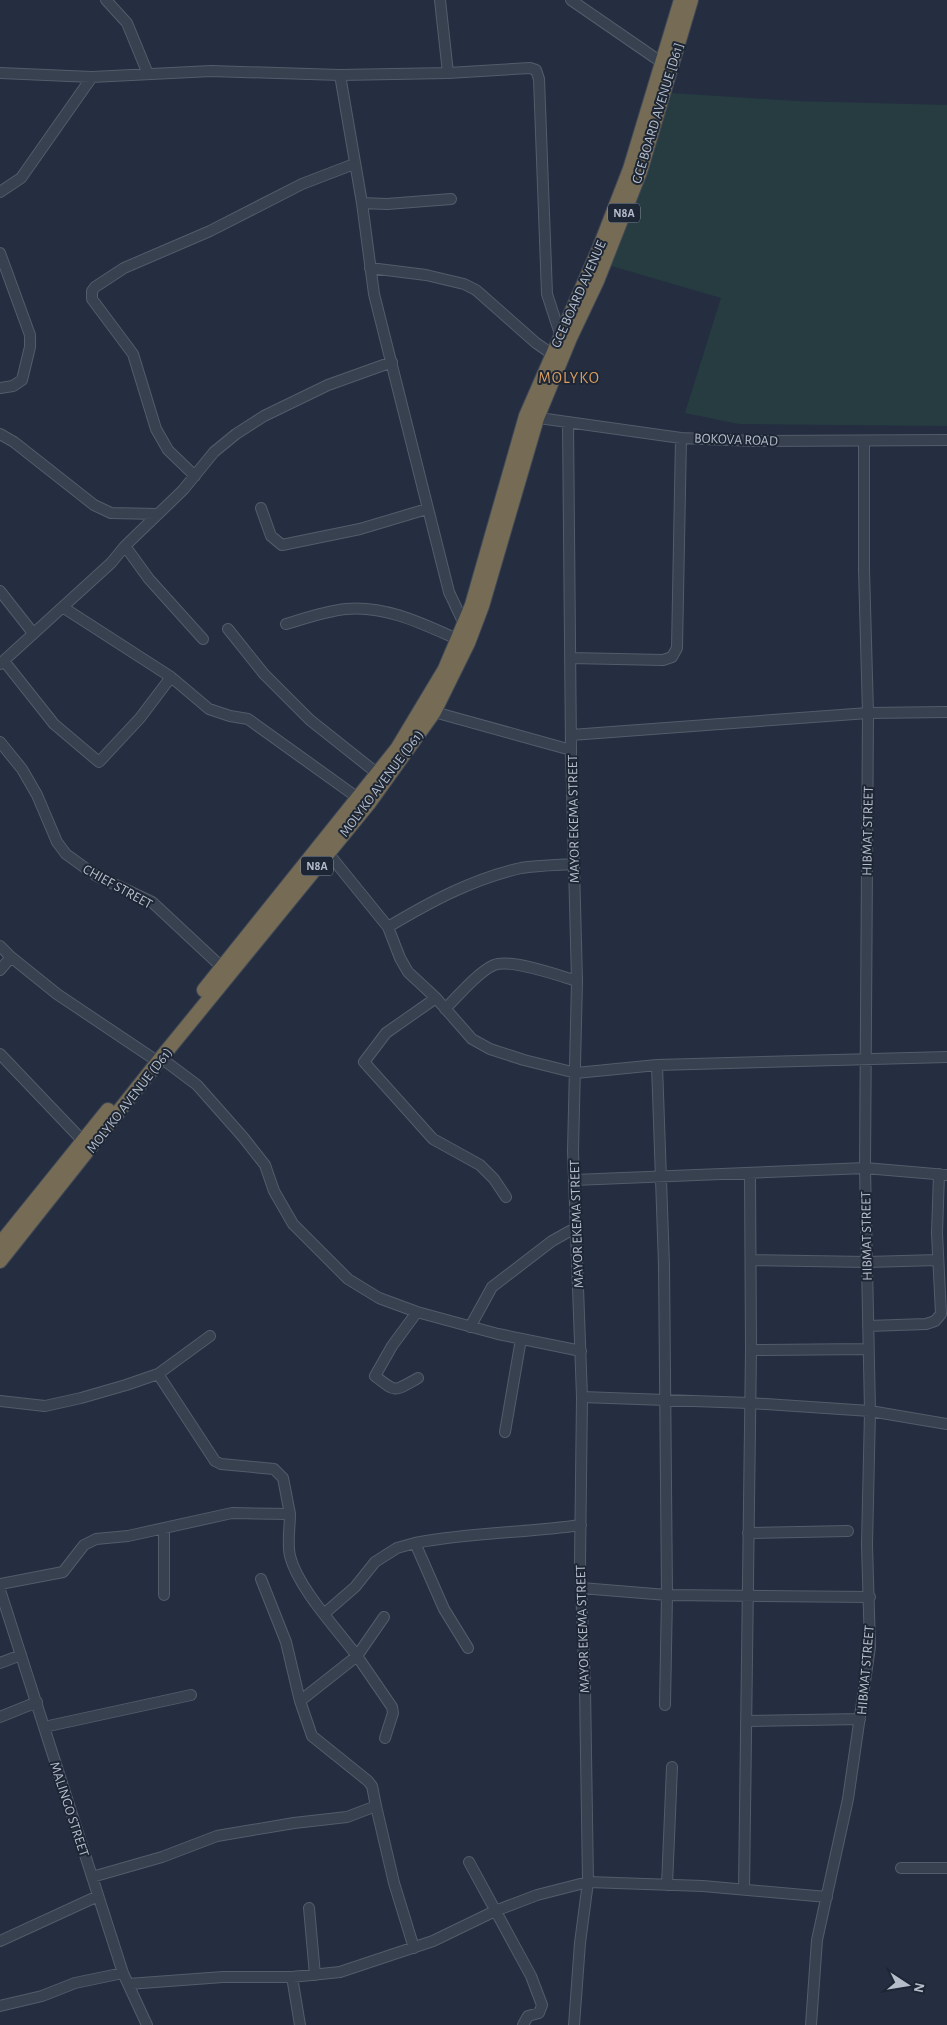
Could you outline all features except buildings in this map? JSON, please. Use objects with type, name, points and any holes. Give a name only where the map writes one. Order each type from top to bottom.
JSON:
[{"type":"highway","name":"GCE BOARD AVENUE","points":[[532,417],[552,354],[619,199],[681,0]]},
{"type":"highway","name":"GCE BOARD AVENUE [D61]","points":[[532,417],[597,281],[640,172],[691,0]]},
{"type":"highway","name":"MOLYKO AVENUE (D61)","points":[[0,1261],[378,774],[423,708],[445,668],[464,624],[532,417]]},
{"type":"highway","name":"MOLYKO AVENUE (D61)","points":[[226,970],[328,853],[387,780],[434,712],[468,644],[482,606],[532,417]]},
{"type":"highway","name":"MOLYKO AVENUE (D61)","points":[[0,1244],[83,1141],[156,1058]]},
{"type":"street","points":[[106,0],[127,24],[148,74]]},
{"type":"street","points":[[440,0],[448,72]]},
{"type":"street","points":[[571,0],[662,62]]},
{"type":"street","points":[[0,73],[92,77],[212,71],[340,74],[530,68],[536,70],[538,74],[547,294],[560,334]]},
{"type":"street","points":[[340,74],[362,203],[378,314],[392,362],[449,592],[464,624]]},
{"type":"street","points":[[0,192],[21,178],[92,77]]},
{"type":"street","points":[[195,476],[168,450],[156,429],[133,354],[92,299],[92,292],[95,287],[124,268],[210,231],[302,184],[354,164]]},
{"type":"street","points":[[362,203],[387,204],[451,199]]},
{"type":"street","points":[[0,253],[21,304],[30,335],[30,348],[22,380],[13,386],[0,388]]},
{"type":"street","points":[[370,268],[426,274],[464,284],[476,290],[552,354]]},
{"type":"street","points":[[171,678],[140,718],[99,762],[54,724],[2,662],[33,633],[64,608],[111,563],[125,546],[195,476],[222,445],[264,416],[328,385],[392,362]]},
{"type":"street","name":"BOKOVA ROAD","points":[[532,417],[681,438],[864,441],[947,440]]},
{"type":"street","name":"MAYOR EKEMA STREET","points":[[568,423],[571,750],[578,981],[574,1180],[582,1397],[581,1588],[588,1882],[580,1943],[574,2025]]},
{"type":"street","points":[[0,434],[14,442],[94,505],[111,513],[157,514]]},
{"type":"street","points":[[571,658],[663,660],[672,658],[677,648],[681,438]]},
{"type":"street","name":"HIBMAT STREET","points":[[811,2025],[817,1940],[848,1799],[870,1647],[867,1545],[870,1411],[865,1168],[868,714],[864,570],[864,441]]},
{"type":"street","points":[[261,508],[271,536],[282,546],[360,529],[427,509]]},
{"type":"street","points":[[125,546],[149,579],[203,639]]},
{"type":"street","points":[[0,591],[33,633]]},
{"type":"street","points":[[64,608],[171,678],[209,708],[248,719],[358,798]]},
{"type":"street","points":[[286,624],[347,609],[368,610],[404,617],[457,640]]},
{"type":"street","points":[[228,629],[264,674],[317,728],[378,774]]},
{"type":"street","points":[[434,712],[571,750]]},
{"type":"street","points":[[571,736],[868,714],[947,712]]},
{"type":"street","name":"CHIEF STREET","points":[[0,742],[22,770],[38,795],[57,842],[66,854],[95,875],[152,902],[226,970]]},
{"type":"street","points":[[328,853],[388,927],[400,958],[408,972],[436,998],[472,1039],[490,1049],[544,1067],[576,1073],[657,1065],[947,1057]]},
{"type":"street","points":[[388,927],[440,896],[502,873],[523,868],[574,864]]},
{"type":"street","points":[[0,946],[57,994],[197,1085],[265,1165],[274,1191],[293,1224],[325,1258],[348,1279],[368,1293],[417,1312],[470,1327],[581,1351]]},
{"type":"street","points":[[0,970],[11,957]]},
{"type":"street","points":[[445,1008],[472,982],[494,965],[512,964],[578,981]]},
{"type":"street","points":[[436,998],[386,1033],[364,1062],[433,1139],[480,1165],[494,1179],[506,1197]]},
{"type":"street","points":[[0,1054],[83,1141]]},
{"type":"street","points":[[657,1065],[666,1400],[665,1706]]},
{"type":"street","points":[[574,1180],[661,1178],[865,1168],[943,1174],[938,1260],[941,1314],[935,1320],[926,1324],[868,1326]]},
{"type":"street","points":[[744,1889],[751,1350],[750,1174]]},
{"type":"street","points":[[470,1327],[492,1287],[552,1241],[577,1227]]},
{"type":"street","points":[[751,1260],[867,1262],[938,1260]]},
{"type":"street","points":[[417,1312],[392,1346],[375,1376],[396,1390],[418,1378]]},
{"type":"street","points":[[0,1401],[45,1406],[81,1398],[158,1374],[210,1336]]},
{"type":"street","points":[[505,1432],[521,1339]]},
{"type":"street","points":[[751,1350],[868,1349]]},
{"type":"street","points":[[158,1374],[215,1461],[221,1464],[274,1469],[283,1478],[290,1514],[289,1548],[293,1564],[303,1584],[392,1706],[393,1713],[386,1738]]},
{"type":"street","points":[[582,1397],[749,1403],[870,1411],[947,1424]]},
{"type":"street","points":[[0,1584],[63,1572],[89,1541],[128,1536],[232,1513],[290,1514]]},
{"type":"street","points":[[325,1613],[355,1586],[375,1562],[397,1548],[460,1535],[547,1530],[581,1525]]},
{"type":"street","points":[[164,1528],[164,1595]]},
{"type":"street","points":[[748,1532],[848,1531]]},
{"type":"street","points":[[415,1543],[444,1609],[468,1648]]},
{"type":"street","points":[[261,1579],[286,1642],[300,1701],[312,1736],[372,1786],[394,1883],[414,1948]]},
{"type":"street","points":[[581,1588],[666,1595],[748,1598],[870,1597]]},
{"type":"street","name":"MALINGO STREET","points":[[0,1590],[3,1606],[22,1655],[123,1973],[147,2025]]},
{"type":"street","points":[[300,1701],[357,1656],[384,1617]]},
{"type":"street","points":[[0,1663],[22,1655]]},
{"type":"street","points":[[44,1727],[191,1695]]},
{"type":"street","points":[[0,1716],[36,1702]]},
{"type":"street","points":[[746,1721],[860,1719]]},
{"type":"street","points":[[666,1885],[672,1767]]},
{"type":"street","points":[[92,1877],[162,1857],[217,1836],[294,1823],[347,1817],[376,1806]]},
{"type":"street","points":[[469,1862],[531,1976],[542,2005],[539,2013],[528,2016],[523,2025]]},
{"type":"street","points":[[902,1868],[947,1868]]},
{"type":"street","points":[[128,1984],[223,1977],[292,1977],[340,1972],[434,1941],[495,1911],[547,1892],[588,1882],[744,1889],[827,1897]]},
{"type":"street","points":[[0,1941],[98,1896]]},
{"type":"street","points":[[309,1908],[315,1975]]},
{"type":"street","points":[[0,2006],[42,1996],[76,1982],[123,1973]]},
{"type":"street","points":[[292,1977],[300,2025]]},
{"type":"green space","points":[[672,93],[795,101],[947,105],[947,426],[739,424],[685,413],[721,298],[608,265],[644,175]]},
{"type":"district","name":"MOLYKO","points":[[569,377]]}]
